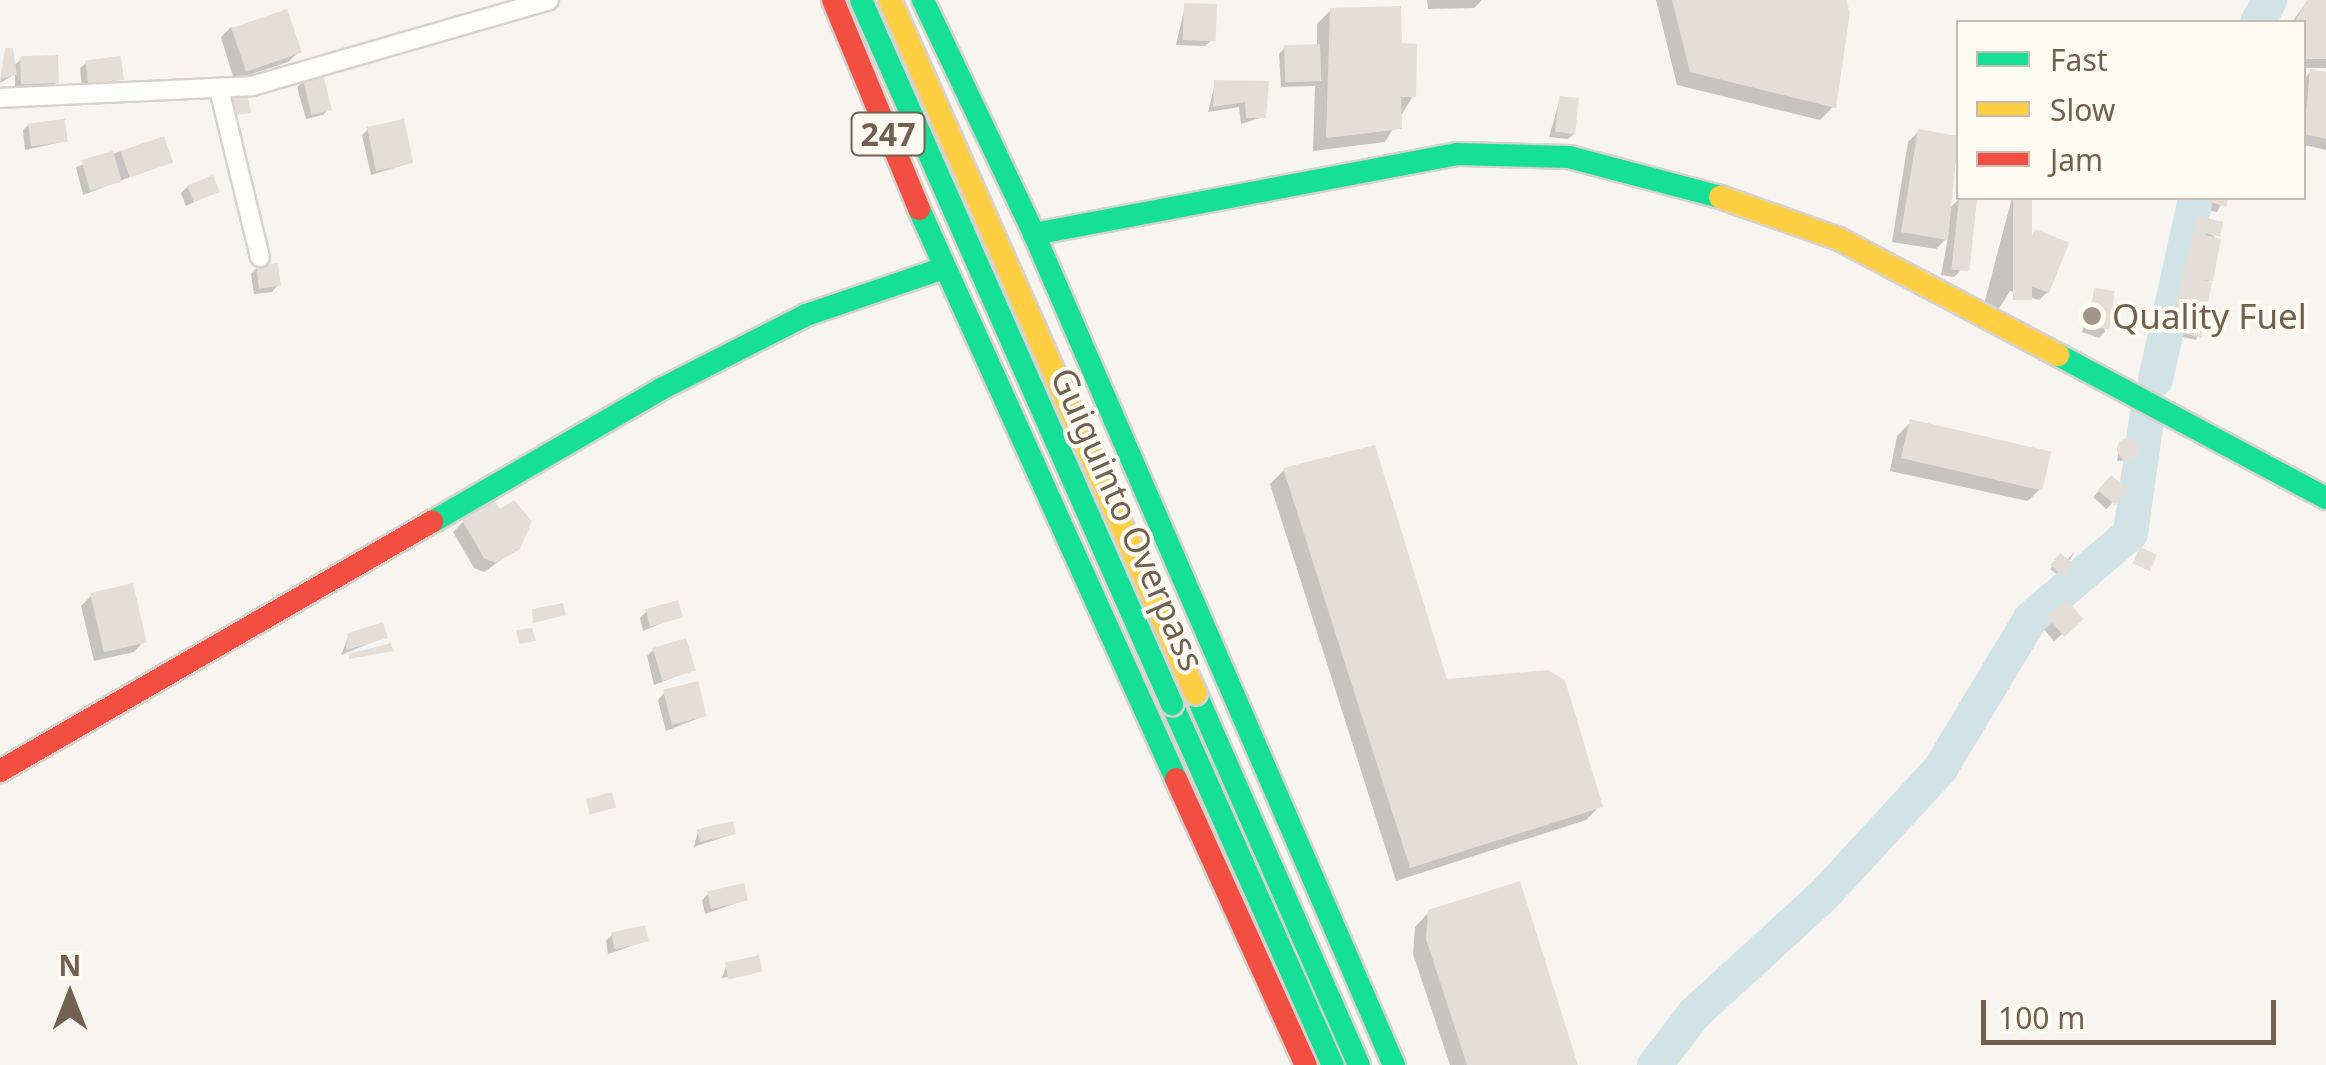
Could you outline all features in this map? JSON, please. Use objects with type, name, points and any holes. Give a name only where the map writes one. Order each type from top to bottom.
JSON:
[{"type":"main road","name":"247","points":[[833,0],[944,268]]},
{"type":"main road","name":"Guiguinto Overpass","points":[[862,0],[1333,1065]]},
{"type":"main road","name":"Guiguinto Overpass","points":[[890,0],[1359,1065]]},
{"type":"main road","name":"247","points":[[923,0],[1034,234]]},
{"type":"main road","points":[[1394,1065],[1034,234],[1403,160],[1457,154],[1570,157],[1694,188],[1839,239],[2326,498]]},
{"type":"main road","points":[[0,771],[661,389],[806,316],[944,268],[1306,1065]]},
{"type":"street","points":[[0,98],[219,89],[298,75],[503,7],[548,0]]},
{"type":"street","points":[[219,89],[260,257]]},
{"type":"building","points":[[1672,0],[1846,0],[1850,12],[1836,108],[1690,72]]},
{"type":"building","points":[[2307,0],[2326,0],[2326,59],[2306,59],[2306,20],[2296,20]]},
{"type":"building","points":[[1184,3],[1217,4],[1216,41],[1183,40]]},
{"type":"building","points":[[1401,6],[1402,43],[1417,44],[1416,97],[1401,97],[1402,129],[1326,138],[1330,8]]},
{"type":"building","points":[[287,9],[302,52],[246,72],[231,28]]},
{"type":"building","points":[[1320,44],[1321,81],[1285,82],[1284,45]]},
{"type":"building","points":[[5,48],[13,48],[17,75],[0,79]]},
{"type":"building","points":[[58,55],[59,83],[21,84],[20,56]]},
{"type":"building","points":[[121,56],[124,80],[88,84],[85,60]]},
{"type":"building","points":[[2310,69],[2326,72],[2326,139],[2306,134]]},
{"type":"building","points":[[323,74],[332,110],[312,115],[303,79]]},
{"type":"building","points":[[1214,80],[1269,81],[1266,118],[1246,118],[1245,102],[1213,107]]},
{"type":"building","points":[[247,92],[251,113],[234,115],[229,93]]},
{"type":"building","points":[[1559,96],[1579,98],[1575,134],[1555,132]]},
{"type":"building","points":[[65,119],[68,142],[31,146],[28,124]]},
{"type":"building","points":[[404,119],[413,163],[376,171],[367,127]]},
{"type":"building","points":[[1918,129],[1956,136],[1948,240],[1901,232]]},
{"type":"building","points":[[164,136],[173,162],[130,177],[121,151]]},
{"type":"building","points":[[113,151],[122,182],[90,191],[81,160]]},
{"type":"building","points":[[213,175],[220,192],[194,202],[187,185]]},
{"type":"building","points":[[1959,200],[1977,200],[1969,271],[1951,270]]},
{"type":"building","points":[[2013,200],[2032,200],[2032,300],[2013,300]]},
{"type":"building","points":[[2205,200],[2228,200],[2226,207]]},
{"type":"building","points":[[2197,216],[2223,222],[2220,237],[2194,231]]},
{"type":"building","points":[[2035,229],[2069,243],[2049,293],[2015,279]]},
{"type":"building","points":[[2193,232],[2221,239],[2213,281],[2202,280],[2212,282],[2205,318],[2175,310]]},
{"type":"building","points":[[278,263],[281,286],[259,289],[256,266]]},
{"type":"building","points":[[2094,288],[2115,291],[2109,330],[2089,327]]},
{"type":"building","points":[[2184,314],[2205,319],[2201,337],[2180,333]]},
{"type":"building","points":[[1910,419],[2051,452],[2042,491],[1901,458]]},
{"type":"building","points":[[2128,438],[2136,441],[2136,457],[2128,460],[2120,457],[2117,449],[2120,441]]},
{"type":"building","points":[[1375,445],[1447,679],[1548,670],[1565,680],[1603,807],[1410,868],[1283,468]]},
{"type":"building","points":[[2111,475],[2128,490],[2115,505],[2098,490]]},
{"type":"building","points":[[514,500],[532,521],[520,549],[496,563],[484,558],[462,520],[495,501],[500,509]]},
{"type":"building","points":[[2140,547],[2157,555],[2150,571],[2132,563]]},
{"type":"building","points":[[2060,553],[2074,564],[2064,577],[2050,566]]},
{"type":"building","points":[[133,583],[147,642],[104,652],[90,593]]},
{"type":"building","points":[[678,600],[683,617],[650,627],[645,609]]},
{"type":"building","points":[[2066,600],[2084,619],[2065,637],[2047,618]]},
{"type":"building","points":[[563,603],[566,615],[533,623],[532,609]]},
{"type":"building","points":[[383,622],[388,638],[346,650],[348,633]]},
{"type":"building","points":[[532,628],[536,641],[519,644],[516,630]]},
{"type":"building","points":[[686,638],[696,671],[662,681],[653,648]]},
{"type":"building","points":[[391,643],[393,651],[349,659],[349,654]]},
{"type":"building","points":[[698,681],[707,716],[672,725],[663,690]]},
{"type":"building","points":[[612,792],[616,807],[590,814],[586,799]]},
{"type":"building","points":[[733,821],[736,834],[700,842],[697,829]]},
{"type":"building","points":[[1520,881],[1578,1065],[1467,1065],[1426,939],[1428,910]]},
{"type":"building","points":[[744,883],[748,901],[711,909],[707,892]]},
{"type":"building","points":[[645,925],[649,942],[615,949],[611,933]]},
{"type":"building","points":[[759,955],[763,972],[729,979],[725,963]]},
{"type":"waterway","points":[[2258,20],[2269,0]]},
{"type":"waterway","points":[[2155,379],[2195,200]]},
{"type":"waterway","points":[[1654,1065],[1694,1013],[1823,895],[1940,768],[2030,618],[2130,533],[2147,412]]},
{"type":"traffic: fast","points":[[861,0],[1172,704]]},
{"type":"traffic: fast","points":[[923,0],[1034,234],[1394,1065]]},
{"type":"traffic: fast","points":[[1034,234],[1457,154],[1569,157],[1720,197]]},
{"type":"traffic: fast","points":[[919,209],[1176,779]]},
{"type":"traffic: fast","points":[[432,522],[661,389],[806,315],[944,268]]},
{"type":"traffic: fast","points":[[2058,355],[2326,498]]},
{"type":"traffic: fast","points":[[1196,694],[1359,1065]]},
{"type":"traffic: fast","points":[[1172,704],[1333,1065]]},
{"type":"traffic: slow","points":[[890,0],[1196,694]]},
{"type":"traffic: slow","points":[[1720,197],[1839,239],[2058,355]]},
{"type":"traffic: jam","points":[[833,0],[919,209]]},
{"type":"traffic: jam","points":[[0,771],[432,522]]},
{"type":"traffic: jam","points":[[1176,779],[1306,1065]]},
{"type":"place","name":"Quality Fuel","points":[[2092,316]]}]
